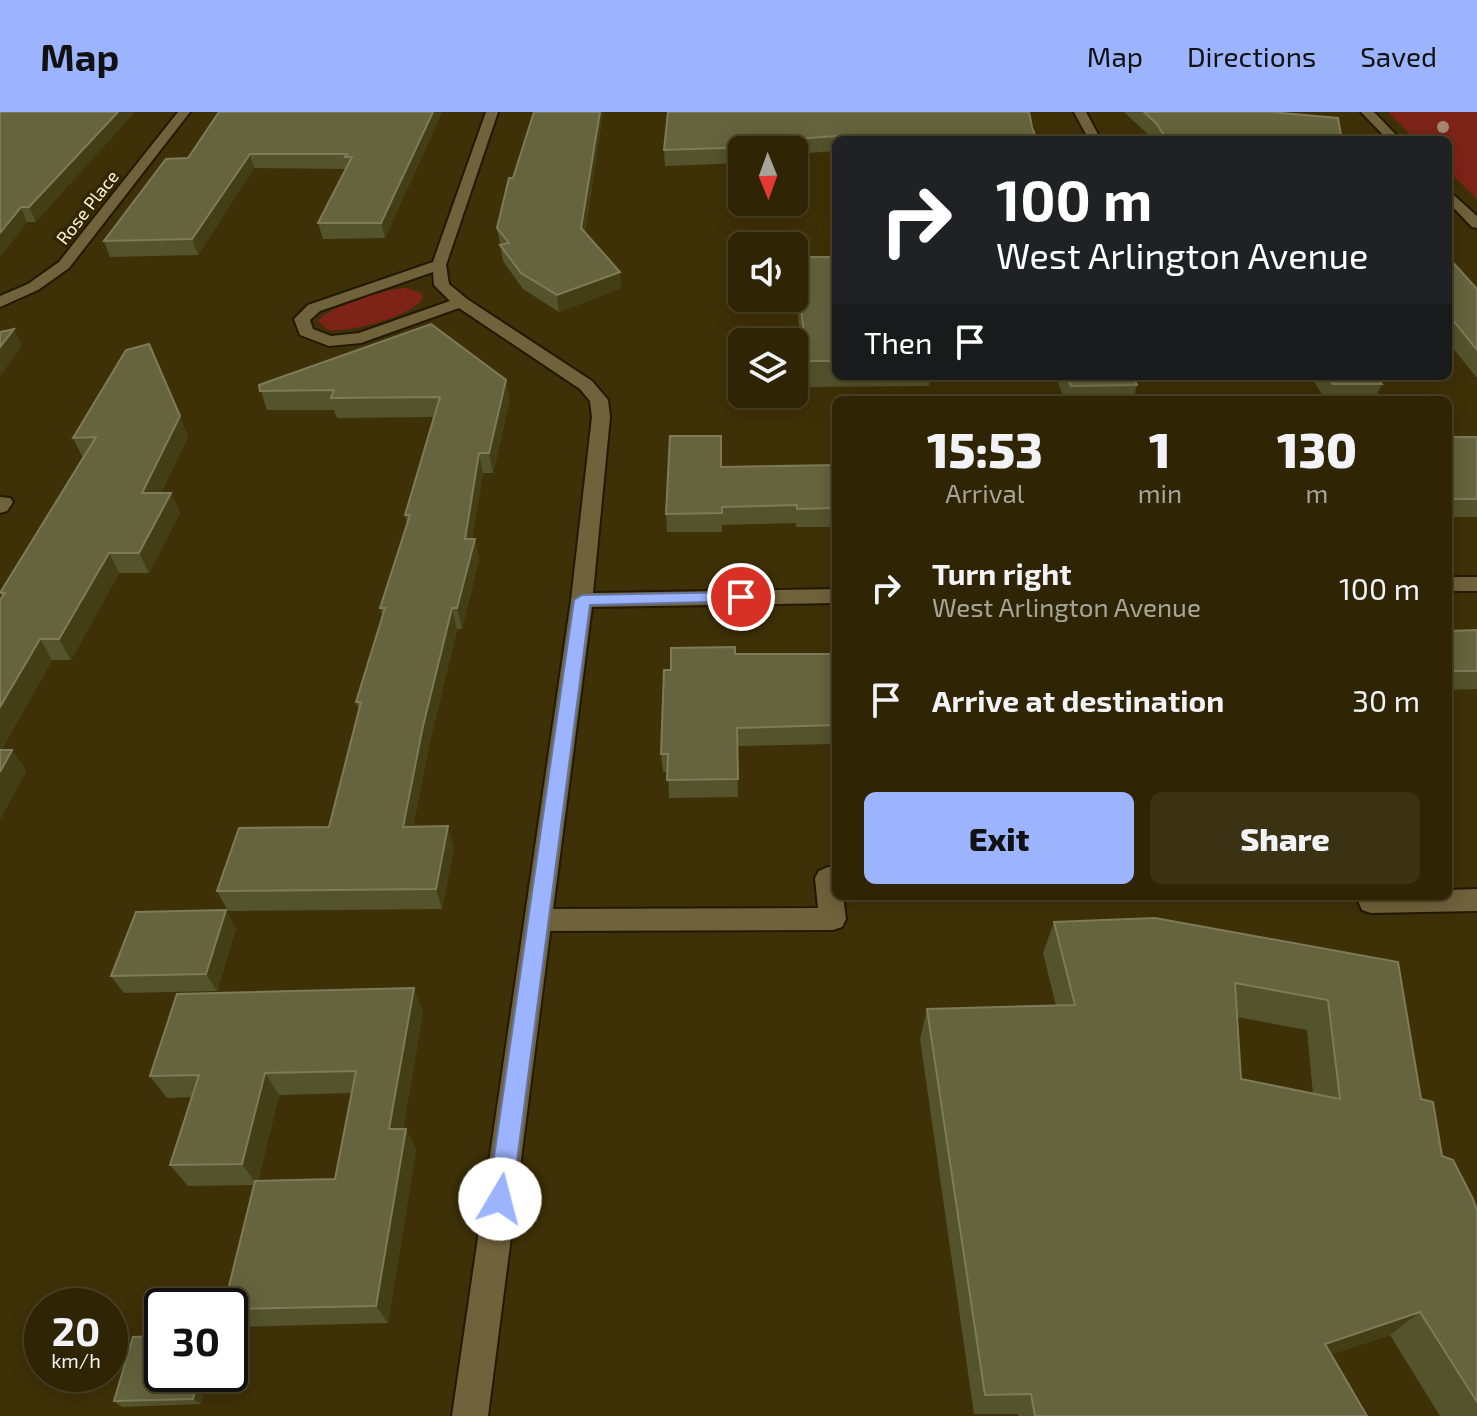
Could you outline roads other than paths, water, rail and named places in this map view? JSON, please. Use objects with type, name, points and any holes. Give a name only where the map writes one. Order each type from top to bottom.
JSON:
[{"type":"street","name":"Rose Place","points":[[0,302],[33,287],[64,265],[184,112]]},
{"type":"street","points":[[470,1416],[582,600],[601,417],[599,400],[586,385],[461,302],[442,285],[439,265],[492,112]]},
{"type":"street","points":[[1080,112],[1093,136]]},
{"type":"street","points":[[1367,112],[1391,136]]},
{"type":"street","points":[[1452,198],[1477,224]]},
{"type":"street","points":[[439,265],[314,308],[302,319],[306,332],[329,341],[361,338],[461,302]]},
{"type":"street","points":[[1452,584],[1477,584]]},
{"type":"street","points":[[582,600],[832,596]]},
{"type":"street","points":[[538,920],[833,919],[828,878],[832,878]]},
{"type":"street","points":[[1370,900],[1477,900]]}]
